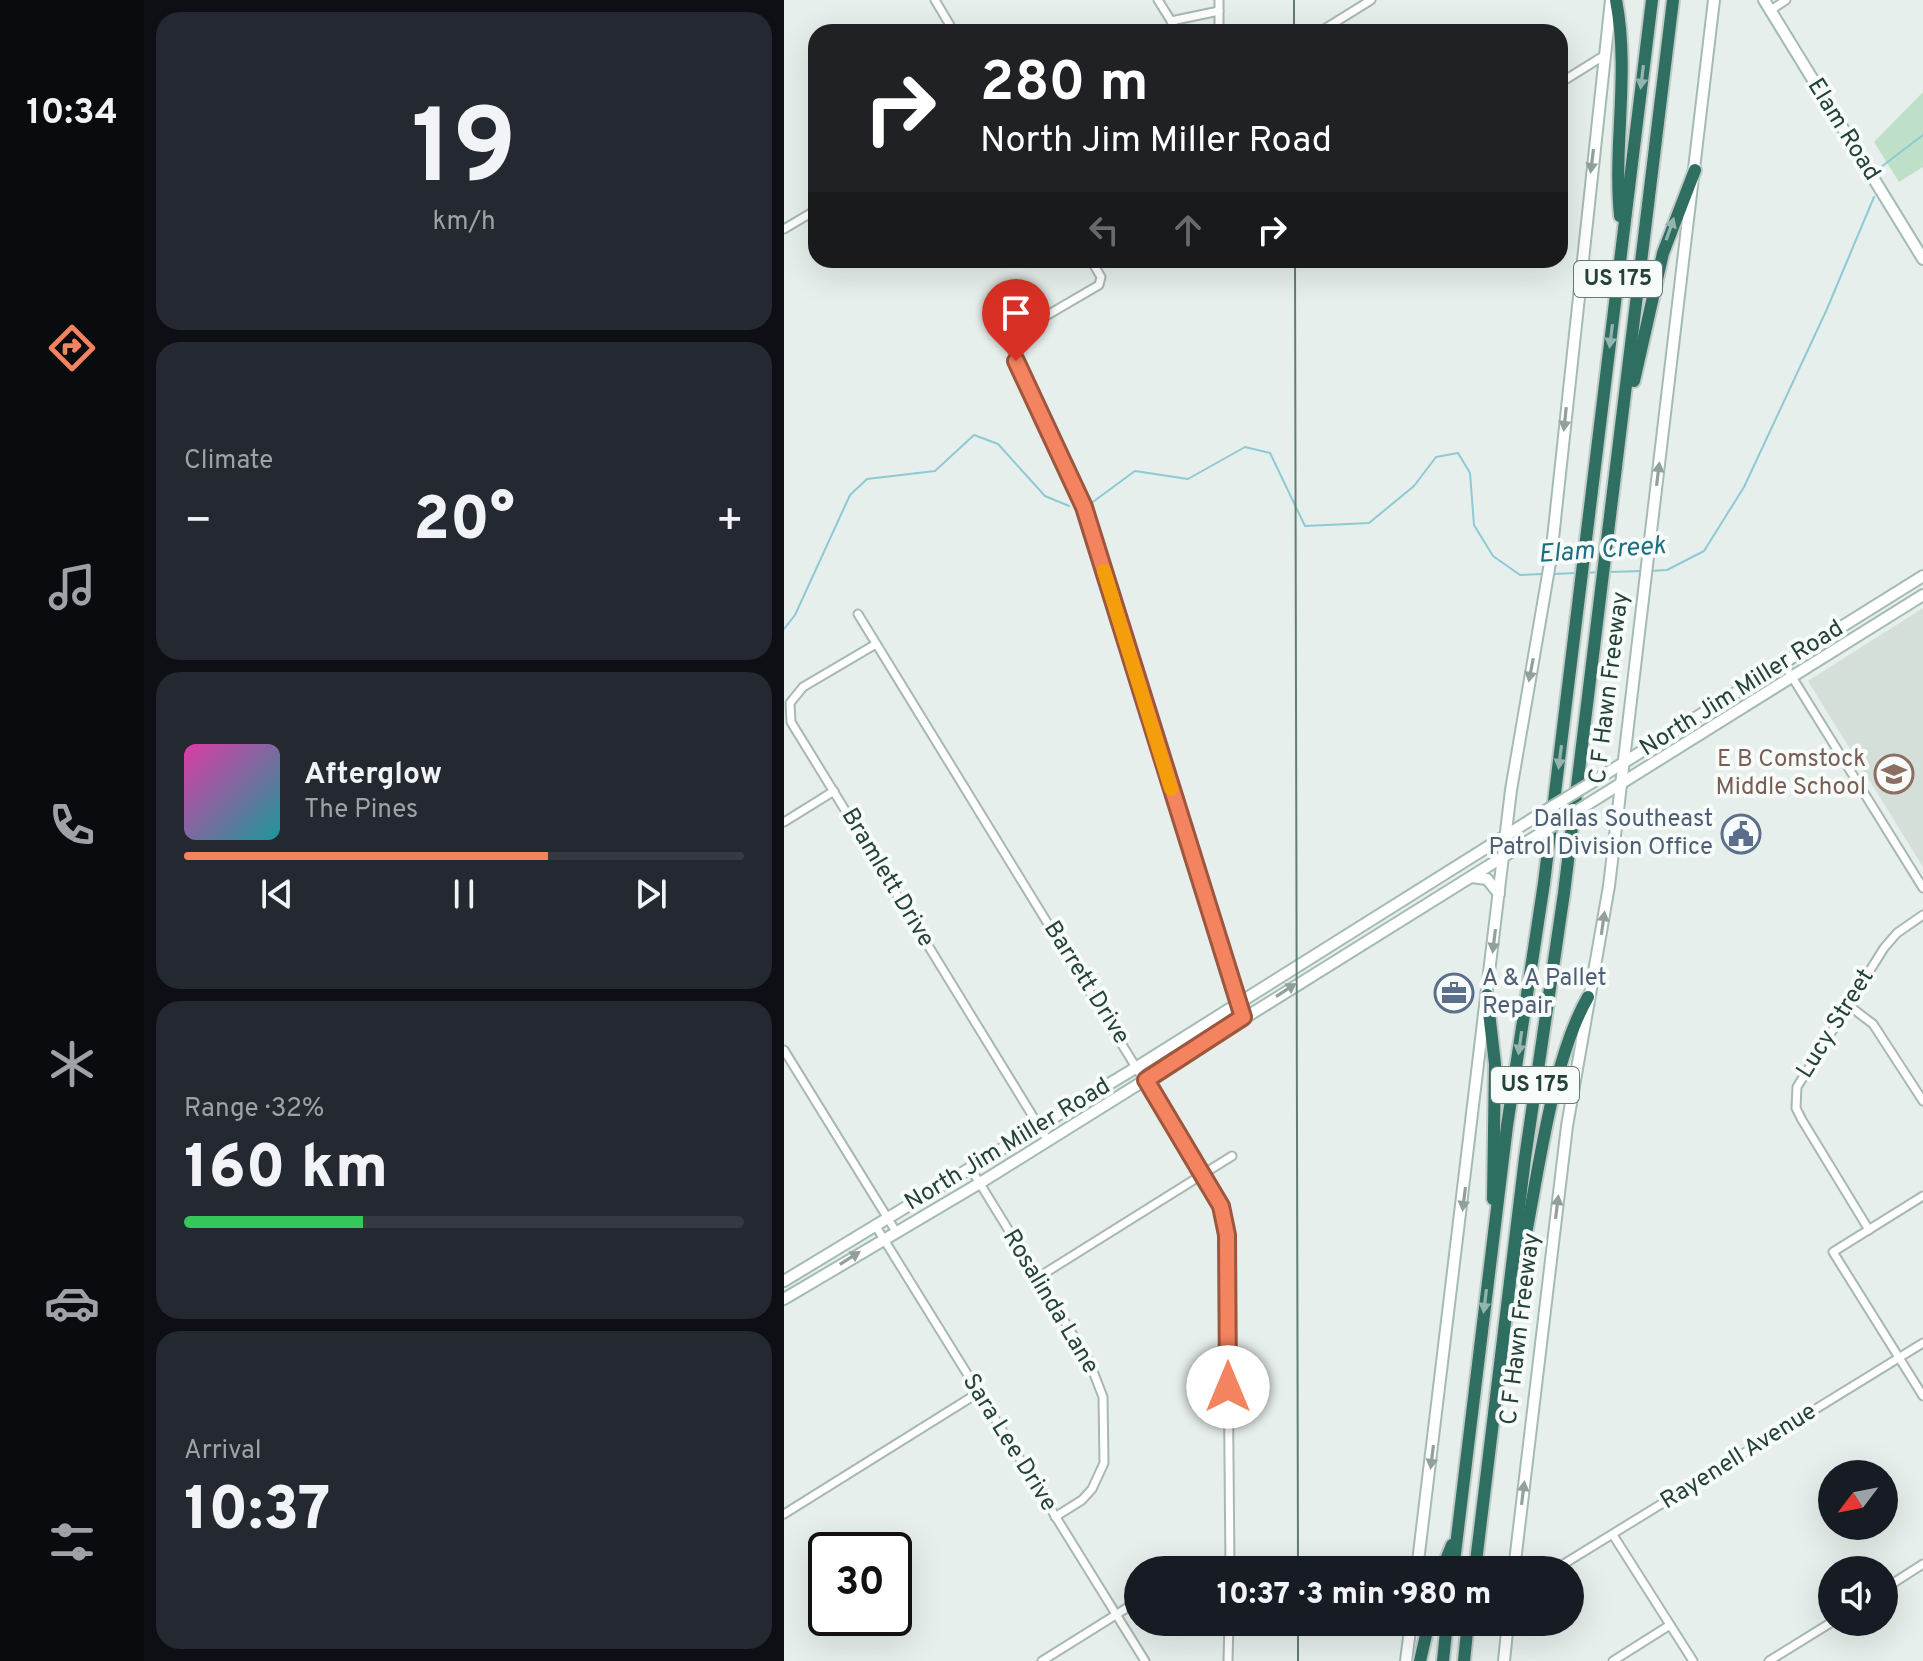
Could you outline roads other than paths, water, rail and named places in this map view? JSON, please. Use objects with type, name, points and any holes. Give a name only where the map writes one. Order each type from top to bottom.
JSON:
[{"type":"highway","points":[[1614,0],[1622,63],[1617,188],[1622,242]]},
{"type":"highway","name":"C F Hawn Freeway","points":[[1455,1556],[1495,1224],[1544,883],[1652,0]]},
{"type":"highway","name":"C F Hawn Freeway","points":[[1477,1556],[1510,1278],[1564,893],[1673,0]]},
{"type":"highway","points":[[1625,407],[1639,366],[1663,253],[1695,170]]},
{"type":"highway","points":[[1487,995],[1495,1064],[1490,1171],[1495,1224]]},
{"type":"highway","points":[[1510,1278],[1522,1254],[1574,1022],[1588,997]]},
{"type":"highway","points":[[1448,1556],[1459,1527]]},
{"type":"highway","points":[[1420,1661],[1426,1636]]},
{"type":"highway","points":[[1443,1661],[1446,1636]]},
{"type":"highway","points":[[1464,1661],[1467,1636]]},
{"type":"main road","points":[[1419,1556],[1518,741],[1551,557],[1605,55],[1614,0]]},
{"type":"main road","name":"C F Hawn Freeway","points":[[1516,1556],[1567,1126],[1588,997],[1601,943],[1714,0]]},
{"type":"main road","name":"Elam Road","points":[[1767,5],[1923,259]]},
{"type":"main road","name":"North Jim Miller Road","points":[[784,1281],[1137,1067],[1923,576]]},
{"type":"main road","name":"North Jim Miller Road","points":[[784,1299],[1048,1141],[1458,882],[1923,595]]},
{"type":"main road","points":[[1879,603],[1888,617]]},
{"type":"main road","points":[[1723,701],[1731,715]]},
{"type":"main road","points":[[1668,735],[1678,749]]},
{"type":"main road","points":[[1458,882],[1480,876],[1492,883],[1499,894]]},
{"type":"main road","points":[[1406,1661],[1409,1636]]},
{"type":"main road","points":[[1504,1661],[1507,1636]]},
{"type":"street","points":[[935,0],[949,24]]},
{"type":"street","points":[[1158,0],[1173,24]]},
{"type":"street","points":[[1219,0],[1219,24]]},
{"type":"street","points":[[1332,24],[1371,0]]},
{"type":"street","points":[[1767,5],[1786,0]]},
{"type":"street","points":[[1171,21],[1219,11]]},
{"type":"street","points":[[1568,78],[1605,55]]},
{"type":"street","points":[[784,229],[808,215]]},
{"type":"street","points":[[1096,268],[1101,277],[1099,285],[1015,334],[1011,348],[1084,507],[1243,1017]]},
{"type":"street","name":"Barrett Drive","points":[[858,614],[1221,1206],[1227,1235],[1230,1556]]},
{"type":"street","name":"Bramlett Drive","points":[[876,644],[803,687],[790,703],[791,722],[1048,1141]]},
{"type":"street","points":[[1784,664],[1923,888]]},
{"type":"street","points":[[784,822],[834,791]]},
{"type":"street","name":"Lucy Street","points":[[1869,1230],[1796,1108],[1801,1079],[1884,948],[1897,933],[1923,915]]},
{"type":"street","points":[[1848,1005],[1873,1024],[1923,1101]]},
{"type":"street","points":[[784,1050],[895,1230]]},
{"type":"street","points":[[1037,1278],[1232,1156]]},
{"type":"street","name":"Rosalinda Lane","points":[[971,1169],[1089,1361],[1103,1397],[1104,1463],[1092,1489],[1055,1517]]},
{"type":"street","points":[[1923,1196],[1833,1252],[1923,1396]]},
{"type":"street","name":"Sara Lee Drive","points":[[875,1225],[1145,1661]]},
{"type":"street","name":"Rayenell Avenue","points":[[1578,1556],[1923,1343]]},
{"type":"street","points":[[784,1514],[978,1393]]},
{"type":"street","points":[[1613,1535],[1693,1661]]},
{"type":"street","points":[[1898,1580],[1923,1564]]},
{"type":"street","points":[[1042,1661],[1124,1610]]},
{"type":"street","points":[[1613,1661],[1670,1625]]},
{"type":"street","points":[[1769,1661],[1818,1631]]},
{"type":"street","points":[[1228,1661],[1229,1636]]},
{"type":"waterway","name":"Elam Creek","points":[[1881,167],[1923,135]]},
{"type":"waterway","name":"Elam Creek","points":[[1649,571],[1667,570],[1704,551],[1744,487],[1827,309],[1874,197]]},
{"type":"waterway","name":"Elam Creek","points":[[784,629],[795,615],[850,495],[867,479],[935,471],[974,435],[998,444],[1045,496],[1069,506]]},
{"type":"waterway","name":"Elam Creek","points":[[1090,504],[1135,471],[1188,479],[1245,447],[1270,453],[1305,526],[1369,523],[1414,486],[1436,457],[1458,453],[1470,473],[1474,525],[1493,556],[1520,575],[1543,574]]},
{"type":"waterway","name":"Elam Creek","points":[[1609,572],[1643,571]]},
{"type":"waterway","name":"Elam Creek","points":[[1586,573],[1599,572]]},
{"type":"waterway","name":"Elam Creek","points":[[1554,574],[1575,573]]},
{"type":"tram line","points":[[1294,0],[1294,24]]},
{"type":"tram line","points":[[1295,268],[1298,1556]]},
{"type":"tram line","points":[[1298,1636],[1298,1661]]},
{"type":"place","name":"E B Comstock Middle School","points":[[1894,774]]},
{"type":"place","name":"Dallas Southeast Patrol Division Office","points":[[1741,834]]},
{"type":"place","name":"A & A Pallet Repair","points":[[1454,993]]}]
